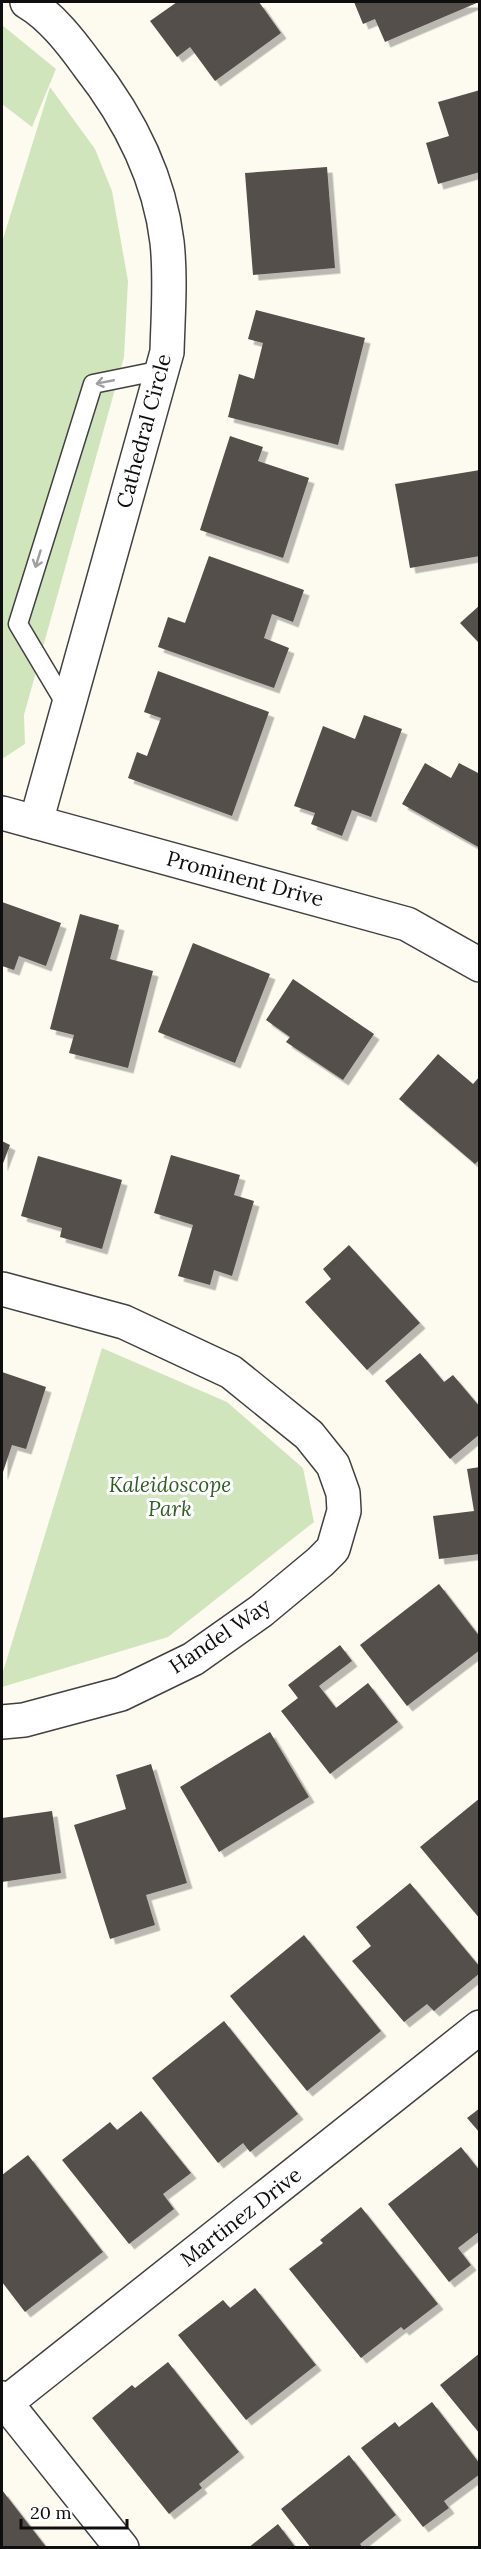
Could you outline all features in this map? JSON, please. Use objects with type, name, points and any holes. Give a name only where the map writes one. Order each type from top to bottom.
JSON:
[{"type":"street","name":"Cathedral Circle","points":[[27,2],[70,42],[109,92],[138,140],[159,197],[167,242],[167,352],[36,822]]},
{"type":"street","name":"Prominent Drive","points":[[2,813],[407,924],[480,965]]},
{"type":"street","name":"Handel Way","points":[[2,1288],[124,1322],[231,1372],[309,1435],[333,1466],[344,1492],[344,1511],[333,1550],[261,1611],[194,1659],[121,1694],[24,1720],[2,1722]]},
{"type":"street","name":"Martinez Drive","points":[[3,2402],[480,2028]]},
{"type":"street","points":[[3,2402],[122,2547]]},
{"type":"lane","points":[[68,708],[18,624],[93,384],[162,370]]},
{"type":"green space","points":[[2,25],[56,69],[32,127],[2,104]]},
{"type":"green space","points":[[50,87],[95,149],[112,191],[128,281],[124,357],[24,715],[25,744],[2,759],[2,242]]},
{"type":"green space","name":"Kaleidoscope Park","points":[[102,1348],[227,1402],[303,1468],[314,1522],[168,1637],[2,1687],[2,1675]]},
{"type":"building","points":[[177,2],[259,2],[281,33],[215,81],[190,47],[177,57],[150,21]]},
{"type":"building","points":[[354,2],[479,2],[385,42],[375,19],[363,24]]},
{"type":"building","points":[[480,90],[480,172],[438,184],[426,143],[449,136],[438,102]]},
{"type":"building","points":[[327,167],[335,268],[253,275],[245,173]]},
{"type":"building","points":[[256,310],[365,338],[338,445],[228,417],[239,374],[254,379],[263,343],[248,339]]},
{"type":"building","points":[[230,436],[263,447],[258,461],[309,478],[283,558],[200,530]]},
{"type":"building","points":[[480,470],[480,556],[410,568],[395,484]]},
{"type":"building","points":[[209,556],[304,590],[293,622],[272,614],[264,638],[289,648],[274,688],[158,647],[168,617],[185,623]]},
{"type":"building","points":[[480,605],[480,644],[460,623]]},
{"type":"building","points":[[158,671],[269,712],[232,816],[128,778],[137,752],[147,756],[161,718],[144,712]]},
{"type":"building","points":[[364,715],[402,729],[371,817],[352,810],[342,836],[311,824],[315,813],[294,806],[323,726],[355,739]]},
{"type":"building","points":[[425,763],[451,778],[459,763],[480,774],[480,848],[402,804]]},
{"type":"building","points":[[2,902],[61,923],[46,966],[19,956],[14,970],[2,966]]},
{"type":"building","points":[[80,914],[119,925],[110,959],[153,971],[128,1068],[69,1053],[74,1035],[50,1029]]},
{"type":"building","points":[[193,943],[270,974],[235,1063],[158,1032]]},
{"type":"building","points":[[293,979],[374,1034],[343,1080],[286,1042],[290,1037],[266,1020]]},
{"type":"building","points":[[438,1054],[473,1084],[480,1076],[480,1159],[475,1164],[399,1099]]},
{"type":"building","points":[[2,1141],[10,1145],[2,1166]]},
{"type":"building","points":[[171,1155],[240,1175],[234,1195],[254,1201],[232,1276],[214,1270],[210,1285],[178,1276],[193,1225],[154,1213]]},
{"type":"building","points":[[38,1156],[122,1180],[102,1249],[60,1237],[62,1228],[21,1216]]},
{"type":"building","points":[[349,1245],[420,1323],[367,1370],[305,1302],[331,1279],[323,1269]]},
{"type":"building","points":[[420,1353],[444,1382],[453,1375],[480,1407],[480,1434],[450,1459],[385,1381]]},
{"type":"building","points":[[2,1372],[46,1387],[26,1449],[12,1445],[2,1475]]},
{"type":"building","points":[[480,1467],[480,1554],[439,1559],[433,1516],[474,1511],[467,1469]]},
{"type":"building","points":[[439,1584],[480,1637],[480,1650],[407,1706],[360,1645]]},
{"type":"building","points":[[340,1645],[352,1661],[319,1686],[336,1708],[368,1683],[398,1722],[330,1774],[281,1711],[298,1698],[288,1685]]},
{"type":"building","points":[[270,1732],[309,1797],[219,1852],[180,1787]]},
{"type":"building","points":[[151,1764],[187,1883],[146,1895],[155,1925],[110,1939],[74,1825],[126,1809],[116,1775]]},
{"type":"building","points":[[480,1798],[480,1919],[420,1847]]},
{"type":"building","points":[[52,1811],[61,1873],[2,1882],[2,1818]]},
{"type":"building","points":[[410,1883],[480,1967],[480,1973],[434,2011],[427,2004],[404,2022],[352,1961],[371,1946],[356,1927]]},
{"type":"building","points":[[304,1935],[381,2031],[307,2091],[230,1996]]},
{"type":"building","points":[[224,2021],[298,2114],[250,2152],[243,2143],[218,2163],[152,2078]]},
{"type":"building","points":[[480,2108],[480,2133],[467,2118]]},
{"type":"building","points":[[141,2111],[191,2173],[163,2194],[174,2209],[129,2244],[62,2160],[110,2122],[117,2130]]},
{"type":"building","points":[[461,2147],[480,2171],[480,2231],[458,2248],[471,2265],[449,2282],[388,2204]]},
{"type":"building","points":[[28,2155],[103,2252],[25,2312],[2,2282],[2,2175]]},
{"type":"building","points":[[361,2207],[438,2304],[404,2330],[401,2327],[361,2358],[289,2269],[323,2243],[320,2240]]},
{"type":"building","points":[[255,2288],[316,2365],[246,2420],[178,2335],[223,2300],[230,2308]]},
{"type":"building","points":[[480,2353],[480,2434],[440,2385]]},
{"type":"building","points":[[168,2362],[239,2452],[199,2484],[202,2488],[169,2514],[92,2418],[132,2385],[135,2388]]},
{"type":"building","points":[[432,2402],[480,2464],[480,2474],[444,2501],[449,2508],[423,2527],[361,2448],[395,2422],[399,2427]]},
{"type":"building","points":[[349,2455],[396,2515],[360,2544],[363,2548],[311,2548],[281,2509]]},
{"type":"building","points":[[2,2490],[47,2548],[2,2548]]},
{"type":"building","points":[[278,2524],[296,2548],[248,2548]]}]
